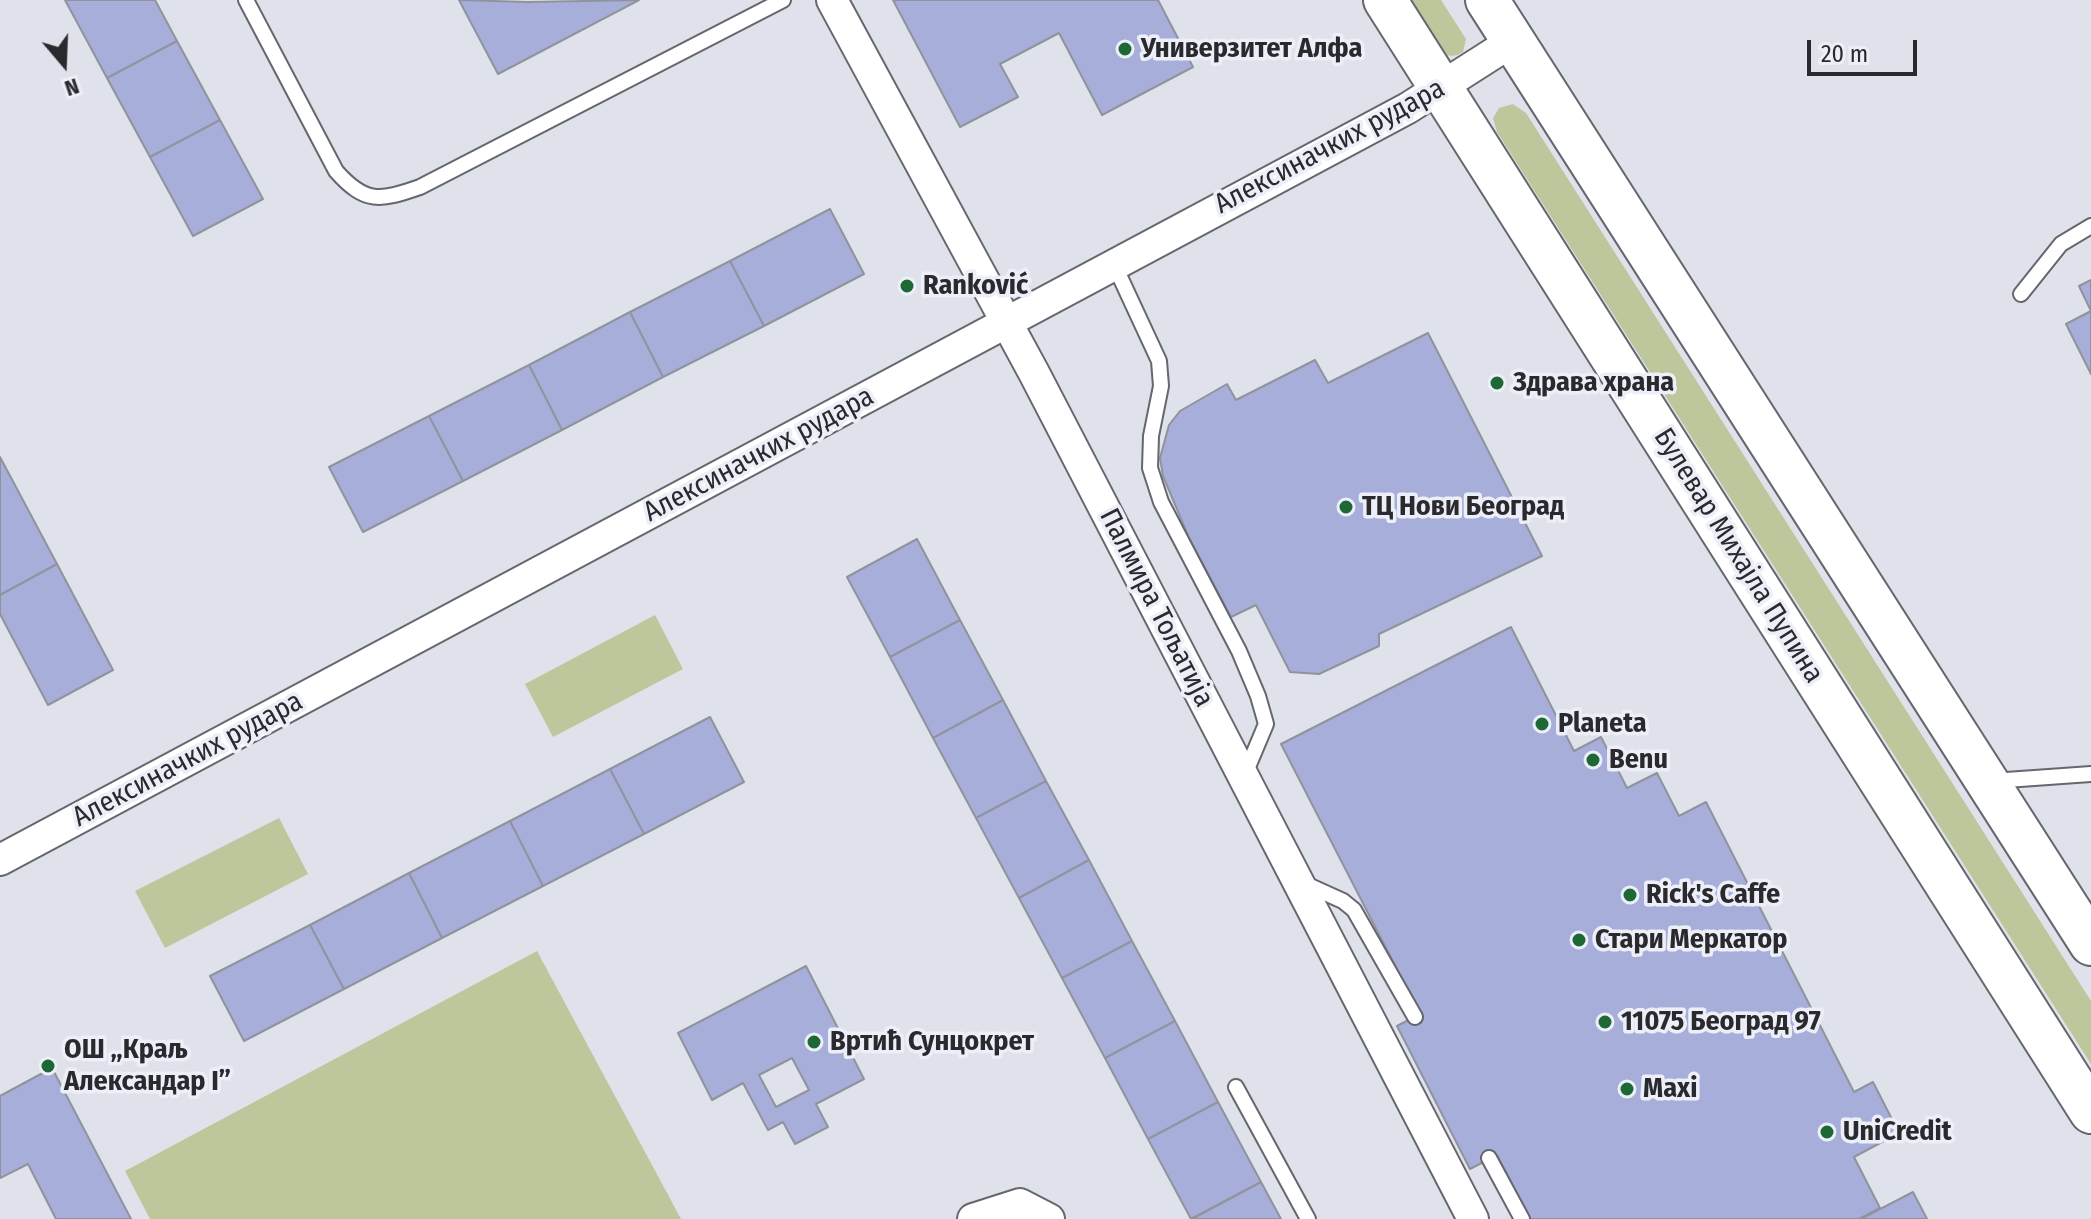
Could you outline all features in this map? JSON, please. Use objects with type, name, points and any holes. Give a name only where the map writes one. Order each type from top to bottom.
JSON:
[{"type":"main road","name":"Булевар Михајла Пупина","points":[[1385,0],[2091,1112]]},
{"type":"main road","points":[[1487,0],[2091,944]]},
{"type":"street","name":"Палмира Тољатија","points":[[832,0],[1005,320],[1473,1219]]},
{"type":"street","name":"Алексиначких рудара","points":[[0,860],[1442,88],[1513,41]]},
{"type":"street","points":[[973,1219],[1020,1204],[1049,1219]]},
{"type":"lane","points":[[246,0],[336,171],[354,191],[369,197],[388,198],[420,187],[783,0]]},
{"type":"lane","points":[[2021,294],[2061,244],[2091,226]]},
{"type":"lane","points":[[1113,263],[1159,361],[1161,386],[1151,436],[1150,468],[1157,491],[1239,651],[1266,724],[1244,778]]},
{"type":"lane","points":[[1987,782],[2091,774]]},
{"type":"lane","points":[[1298,881],[1343,901],[1354,910],[1415,1017]]},
{"type":"lane","points":[[1236,1087],[1308,1219]]},
{"type":"lane","points":[[1489,1158],[1522,1219]]},
{"type":"green space","points":[[1402,0],[1441,0],[1466,39],[1463,52],[1453,56],[1435,48]]},
{"type":"green space","points":[[1513,104],[1526,113],[2091,1001],[2091,1064],[1497,132],[1493,118],[1499,108]]},
{"type":"green space","points":[[655,615],[683,669],[553,737],[525,684]]},
{"type":"green space","points":[[279,818],[308,874],[165,948],[135,891]]},
{"type":"green space","points":[[537,951],[681,1219],[150,1219],[125,1171]]},
{"type":"building","points":[[65,0],[155,0],[177,41],[107,78]]},
{"type":"building","points":[[459,0],[528,2],[639,0],[498,74]]},
{"type":"building","name":"Универзитет Алфа","points":[[893,0],[1158,0],[1193,67],[1102,115],[1059,33],[1000,64],[1018,97],[960,127]]},
{"type":"building","points":[[177,41],[220,120],[150,157],[107,78]]},
{"type":"building","points":[[220,120],[263,199],[193,236],[150,157]]},
{"type":"building","points":[[830,209],[864,274],[764,326],[730,261]]},
{"type":"building","points":[[730,261],[764,326],[663,377],[630,312]]},
{"type":"building","points":[[2091,280],[2091,311],[2079,286]]},
{"type":"building","points":[[2091,311],[2091,374],[2066,324]]},
{"type":"building","points":[[630,312],[663,377],[562,430],[529,365]]},
{"type":"building","name":"ТЦ Нови Београд","points":[[1428,333],[1542,556],[1379,634],[1379,646],[1319,674],[1290,672],[1256,605],[1231,617],[1189,538],[1163,476],[1160,458],[1169,425],[1180,411],[1227,384],[1236,400],[1315,360],[1328,383]]},
{"type":"building","points":[[529,365],[562,430],[463,481],[429,416]]},
{"type":"building","points":[[429,416],[463,481],[363,532],[329,467]]},
{"type":"building","points":[[0,457],[57,564],[0,595]]},
{"type":"building","points":[[917,539],[960,620],[890,657],[847,577]]},
{"type":"building","points":[[57,564],[113,670],[48,705],[0,614],[0,595]]},
{"type":"building","points":[[960,620],[1003,700],[933,738],[890,657]]},
{"type":"building","name":"Стари Меркатор","points":[[1511,627],[1574,751],[1601,737],[1627,788],[1657,773],[1679,816],[1706,802],[1854,1092],[1873,1082],[1899,1133],[1854,1157],[1880,1208],[1859,1219],[1530,1219],[1497,1155],[1470,1169],[1397,1026],[1420,1014],[1281,744]]},
{"type":"building","points":[[1003,700],[1046,781],[976,818],[933,738]]},
{"type":"building","points":[[710,717],[744,782],[644,834],[610,769]]},
{"type":"building","points":[[610,769],[644,834],[543,886],[510,821]]},
{"type":"building","points":[[1046,781],[1089,860],[1019,898],[976,818]]},
{"type":"building","points":[[510,821],[543,886],[442,938],[409,873]]},
{"type":"building","points":[[1089,860],[1132,941],[1062,978],[1019,898]]},
{"type":"building","points":[[409,873],[442,938],[344,989],[310,925]]},
{"type":"building","points":[[310,925],[344,989],[244,1041],[210,976]]},
{"type":"building","points":[[1132,941],[1175,1021],[1105,1058],[1062,978]]},
{"type":"building","points":[[806,966],[864,1079],[816,1104],[828,1127],[795,1144],[783,1122],[768,1130],[743,1083],[712,1100],[678,1033]],"holes":[[[792,1058],[809,1090],[776,1107],[759,1075]]]},
{"type":"building","points":[[1175,1021],[1218,1102],[1148,1139],[1105,1058]]},
{"type":"building","points":[[52,1068],[131,1219],[56,1219],[28,1164],[0,1178],[0,1096]]},
{"type":"building","points":[[1218,1102],[1261,1182],[1191,1219],[1148,1139]]},
{"type":"building","points":[[1261,1182],[1281,1219],[1192,1219]]},
{"type":"building","points":[[1913,1192],[1927,1219],[1861,1219]]},
{"type":"place","name":"Универзитет Алфа","points":[[1125,49]]},
{"type":"place","name":"Ranković","points":[[907,286]]},
{"type":"place","name":"Здрава храна","points":[[1497,383]]},
{"type":"place","name":"ТЦ Нови Београд","points":[[1346,507]]},
{"type":"place","name":"Planeta","points":[[1542,724]]},
{"type":"place","name":"Benu","points":[[1593,760]]},
{"type":"place","name":"Rick's Caffe","points":[[1630,895]]},
{"type":"place","name":"Стари Меркатор","points":[[1579,940]]},
{"type":"place","name":"11075 Београд 97","points":[[1605,1022]]},
{"type":"place","name":"Вртић Сунцокрет","points":[[814,1042]]},
{"type":"place","name":"ОШ „Краљ Александар I”","points":[[48,1066]]},
{"type":"place","name":"Maxi","points":[[1627,1089]]},
{"type":"place","name":"UniCredit","points":[[1827,1132]]}]
